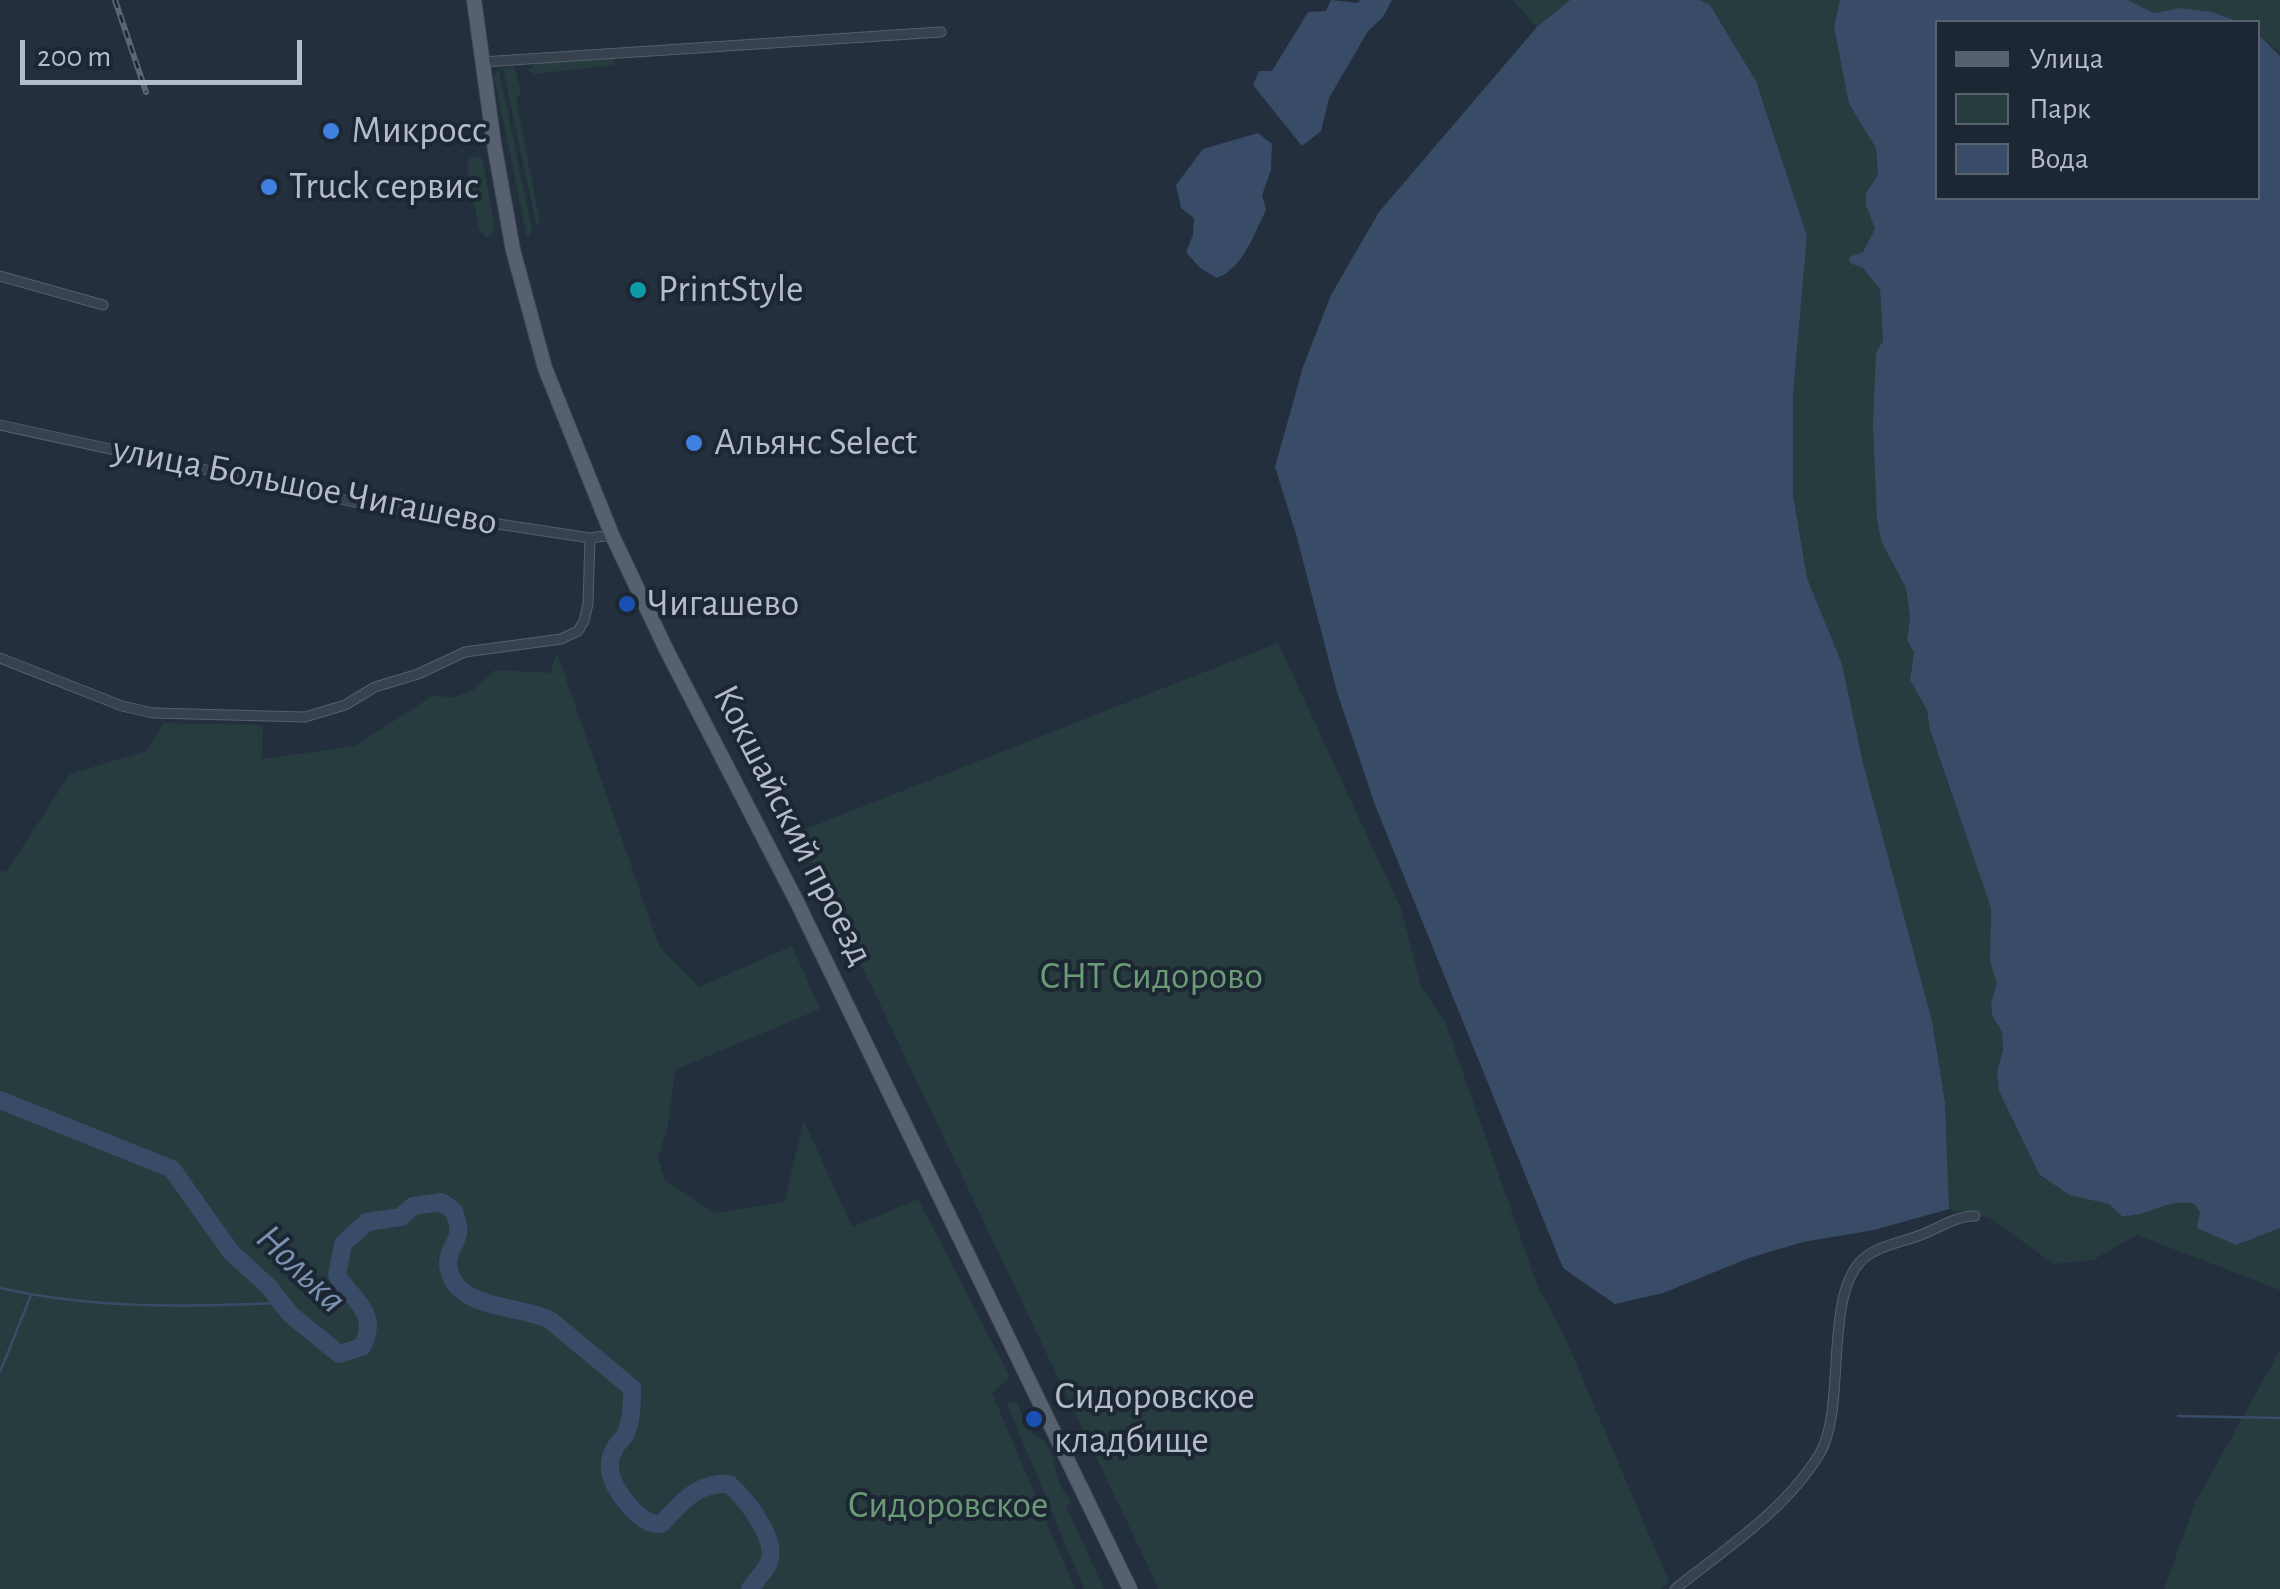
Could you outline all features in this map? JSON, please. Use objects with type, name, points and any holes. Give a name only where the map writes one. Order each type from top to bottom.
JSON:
[{"type":"main road","name":"Кокшайский проезд","points":[[474,0],[513,250],[540,351],[612,535],[667,651],[804,916],[1130,1589]]},
{"type":"street","points":[[482,62],[941,32]]},
{"type":"street","points":[[0,276],[103,304]]},
{"type":"street","name":"улица Большое Чигашево","points":[[0,425],[354,502],[590,538],[612,535]]},
{"type":"street","points":[[0,658],[104,700],[154,714],[306,718],[465,652],[561,639],[578,632],[588,604],[590,538]]},
{"type":"street","points":[[1674,1589],[1792,1492],[1822,1451],[1830,1426],[1846,1288],[1857,1267],[1866,1256],[1881,1248],[1961,1216],[1975,1216]]},
{"type":"green space","points":[[1512,0],[1570,0],[1537,27]]},
{"type":"green space","points":[[1700,0],[1840,0],[1834,27],[1849,104],[1876,147],[1878,175],[1866,193],[1875,229],[1863,252],[1863,268],[1880,289],[1882,543],[1906,588],[1910,617],[1907,640],[1914,652],[1910,680],[1927,710],[1930,731],[1991,908],[1990,962],[1997,983],[1992,1015],[2002,1032],[2003,1050],[1997,1072],[1999,1091],[2039,1174],[2069,1195],[2110,1204],[2132,1216],[2178,1201],[2195,1204],[2235,1245],[2280,1228],[2280,1290],[2137,1235],[2093,1260],[2054,1264],[1990,1218],[1949,1209],[1945,1102],[1932,1021],[1863,763],[1842,664],[1807,578],[1793,495],[1793,394],[1807,236],[1756,81],[1710,5]]},
{"type":"green space","points":[[2128,0],[2280,0],[2280,53],[2260,36],[2260,20],[2234,20],[2213,12],[2179,8],[2154,13]]},
{"type":"green space","points":[[610,58],[615,61],[613,65],[534,74],[528,70],[535,63]]},
{"type":"green space","points":[[514,66],[521,92],[516,100],[540,223],[536,224],[503,67]]},
{"type":"green space","points":[[499,69],[532,230],[527,238],[494,76]]},
{"type":"green space","points":[[476,156],[483,161],[495,230],[487,238],[479,230],[467,165]]},
{"type":"green space","name":"СНТ Сидорово","points":[[1278,643],[1401,909],[1421,986],[1446,1024],[1538,1287],[1564,1335],[1669,1582],[1660,1589],[1159,1589],[798,832]]},
{"type":"green space","name":"Сидоровское","points":[[557,653],[659,946],[699,987],[792,946],[820,1009],[675,1070],[668,1125],[658,1158],[665,1180],[715,1213],[784,1202],[804,1121],[852,1227],[918,1199],[1010,1377],[992,1393],[1075,1589],[0,1589],[0,870],[6,872],[70,774],[146,751],[164,723],[263,725],[262,759],[355,746],[434,695],[452,698],[473,690],[495,670],[550,673]]},
{"type":"green space","points":[[2280,1350],[2280,1589],[2164,1589],[2195,1503]]},
{"type":"green space","points":[[1016,1402],[1034,1435],[1051,1452],[1060,1486],[1072,1502],[1066,1506],[1104,1589],[1084,1589],[1007,1404]]},
{"type":"water","points":[[1331,0],[1392,0],[1383,17],[1368,31],[1329,98],[1321,131],[1302,146],[1253,85],[1259,71],[1272,71],[1308,12],[1326,11]]},
{"type":"water","points":[[1570,0],[1700,0],[1710,5],[1756,81],[1807,236],[1793,394],[1793,495],[1807,578],[1842,664],[1863,763],[1932,1021],[1945,1102],[1949,1209],[1874,1230],[1803,1242],[1749,1258],[1663,1293],[1615,1304],[1563,1268],[1375,805],[1337,692],[1275,467],[1303,367],[1331,295],[1379,212],[1537,27]]},
{"type":"water","points":[[1840,0],[2128,0],[2154,13],[2179,8],[2213,12],[2234,20],[1935,20],[1935,200],[2260,200],[2260,36],[2280,56],[2280,1228],[2236,1245],[2197,1228],[2200,1212],[2195,1204],[2174,1203],[2122,1216],[2109,1204],[2069,1195],[2039,1174],[1999,1091],[1997,1072],[2003,1050],[2002,1032],[1992,1015],[1997,983],[1990,962],[1991,908],[1930,730],[1927,710],[1910,680],[1914,652],[1907,640],[1910,617],[1906,588],[1882,543],[1877,520],[1873,425],[1876,353],[1883,341],[1880,289],[1863,268],[1850,263],[1849,257],[1863,252],[1875,229],[1866,193],[1878,175],[1876,148],[1849,104],[1834,27]]},
{"type":"water","points":[[1258,133],[1272,144],[1271,170],[1262,195],[1266,210],[1241,258],[1217,278],[1200,268],[1186,252],[1194,218],[1181,208],[1176,185],[1203,149]]},
{"type":"waterway","name":"Нолька","points":[[0,1100],[172,1169],[231,1252],[269,1287],[290,1314],[339,1354],[362,1347],[368,1325],[362,1308],[337,1275],[343,1244],[367,1222],[401,1217],[413,1206],[441,1202],[454,1211],[458,1222],[448,1263],[452,1279],[461,1290],[488,1304],[550,1320],[632,1388],[629,1424],[610,1465],[617,1490],[634,1511],[646,1521],[661,1524],[690,1495],[717,1484],[729,1484],[743,1499],[765,1531],[771,1553],[768,1565],[750,1589]]},
{"type":"waterway","points":[[0,1288],[105,1303],[281,1303]]},
{"type":"waterway","points":[[0,1372],[31,1295]]},
{"type":"waterway","points":[[2178,1416],[2280,1418]]},
{"type":"railway","points":[[115,0],[146,92]]},
{"type":"place","name":"Микросс","points":[[331,131]]},
{"type":"place","name":"Truck сервис","points":[[269,187]]},
{"type":"place","name":"PrintStyle","points":[[638,290]]},
{"type":"place","name":"Альянс Select","points":[[694,443]]},
{"type":"place","name":"Чигашево","points":[[627,604]]},
{"type":"place","name":"Сидоровское кладбище","points":[[1034,1419]]}]
